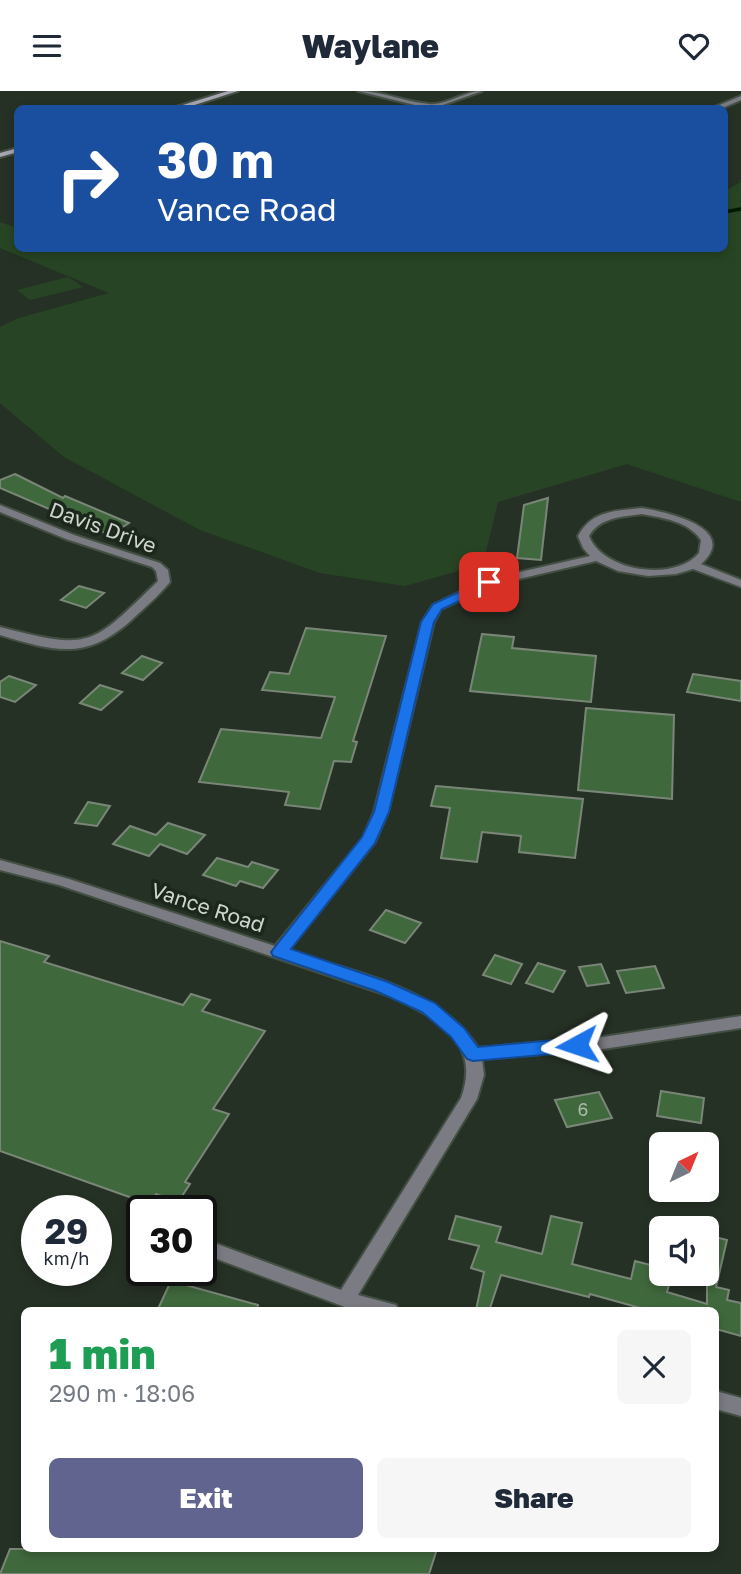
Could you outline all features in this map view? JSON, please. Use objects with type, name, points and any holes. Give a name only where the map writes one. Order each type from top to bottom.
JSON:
[{"type":"main road","points":[[187,105],[235,91]]},
{"type":"street","points":[[362,91],[429,105]]},
{"type":"street","points":[[437,105],[479,91]]},
{"type":"street","points":[[723,105],[741,98]]},
{"type":"street","name":"Davis Drive","points":[[0,508],[70,537],[156,565],[162,570],[164,582],[98,640],[39,643],[0,631]]},
{"type":"street","points":[[642,512],[680,519],[704,535],[708,545],[705,555],[693,565],[662,573],[625,570],[595,558],[586,549],[583,540],[585,531],[593,523],[614,514],[642,512]]},
{"type":"street","points":[[279,952],[370,839],[382,812],[428,622],[438,607],[489,582],[595,558]]},
{"type":"street","points":[[693,565],[741,584]]},
{"type":"street","name":"Vance Road","points":[[0,865],[64,882],[382,987],[428,1007],[458,1033],[473,1054]]},
{"type":"street","points":[[345,1299],[469,1098],[476,1078],[473,1054],[603,1043],[741,1022]]},
{"type":"street","points":[[217,1251],[345,1299],[374,1307]]},
{"type":"street","points":[[719,1401],[741,1407]]},
{"type":"green space","points":[[741,182],[741,502],[627,464],[498,502],[483,564],[405,586],[320,573],[200,530],[64,457],[0,403],[0,327],[19,318],[109,293],[0,248],[0,222],[14,227],[14,252],[728,252],[728,189]]},
{"type":"green space","points":[[68,277],[83,287],[30,300],[17,290]]},
{"type":"building","points":[[15,474],[63,498],[65,496],[129,523],[110,535],[0,488],[0,480]]},
{"type":"building","points":[[548,498],[541,560],[517,558],[524,505]]},
{"type":"building","points":[[79,586],[104,593],[86,608],[61,600]]},
{"type":"building","points":[[306,628],[386,636],[353,741],[357,742],[351,762],[334,761],[320,809],[285,805],[289,792],[199,782],[221,729],[321,738],[335,697],[262,690],[270,672],[289,674]]},
{"type":"building","points":[[482,634],[514,637],[512,648],[596,656],[591,702],[470,691]]},
{"type":"building","points":[[142,656],[162,663],[143,680],[122,673]]},
{"type":"building","points":[[693,674],[741,681],[741,701],[687,692]]},
{"type":"building","points":[[9,676],[36,685],[15,702],[0,697],[0,682]]},
{"type":"building","points":[[100,685],[122,692],[101,710],[80,703]]},
{"type":"building","points":[[586,708],[674,715],[672,799],[578,790]]},
{"type":"building","points":[[436,786],[583,799],[575,858],[519,852],[521,836],[482,832],[477,862],[441,858],[450,808],[431,806]]},
{"type":"building","points":[[88,802],[110,806],[97,826],[75,823]]},
{"type":"building","points":[[168,823],[205,835],[187,854],[160,844],[149,856],[113,844],[130,826],[156,835]]},
{"type":"building","points":[[217,858],[248,867],[252,862],[278,870],[263,888],[240,881],[236,886],[203,875]]},
{"type":"building","points":[[386,910],[421,923],[405,943],[370,930]]},
{"type":"building","points":[[0,941],[49,956],[44,962],[183,1005],[191,994],[210,1000],[202,1011],[265,1031],[213,1109],[229,1114],[185,1182],[190,1184],[183,1195],[126,1196],[0,1151]]},
{"type":"building","points":[[495,955],[522,964],[511,984],[483,975]]},
{"type":"building","points":[[538,963],[565,971],[553,992],[526,983]]},
{"type":"building","points":[[601,964],[609,983],[587,986],[579,967]]},
{"type":"building","points":[[655,966],[664,988],[626,993],[617,971]]},
{"type":"building","points":[[661,1091],[704,1098],[701,1123],[657,1116]]},
{"type":"building","points":[[599,1092],[612,1118],[567,1127],[555,1100]]},
{"type":"building","points":[[456,1216],[501,1227],[496,1242],[542,1254],[551,1216],[582,1223],[572,1264],[631,1279],[635,1261],[649,1265],[649,1286],[669,1286],[667,1292],[707,1304],[707,1286],[729,1290],[727,1300],[741,1303],[741,1336],[719,1330],[719,1307],[637,1307],[501,1275],[490,1307],[477,1307],[484,1272],[471,1268],[479,1246],[449,1239]]},
{"type":"building","points":[[719,1238],[727,1240],[719,1274]]},
{"type":"building","points":[[169,1286],[189,1286],[258,1307],[159,1307]]},
{"type":"building","points":[[10,1549],[21,1549],[21,1552],[436,1552],[429,1574],[0,1574]]},
{"type":"waterway","points":[[728,211],[741,209]]},
{"type":"route","points":[[489,582],[438,607],[428,622],[382,812],[370,839],[279,952],[382,987],[428,1007],[444,1018],[473,1054],[577,1045]]}]
